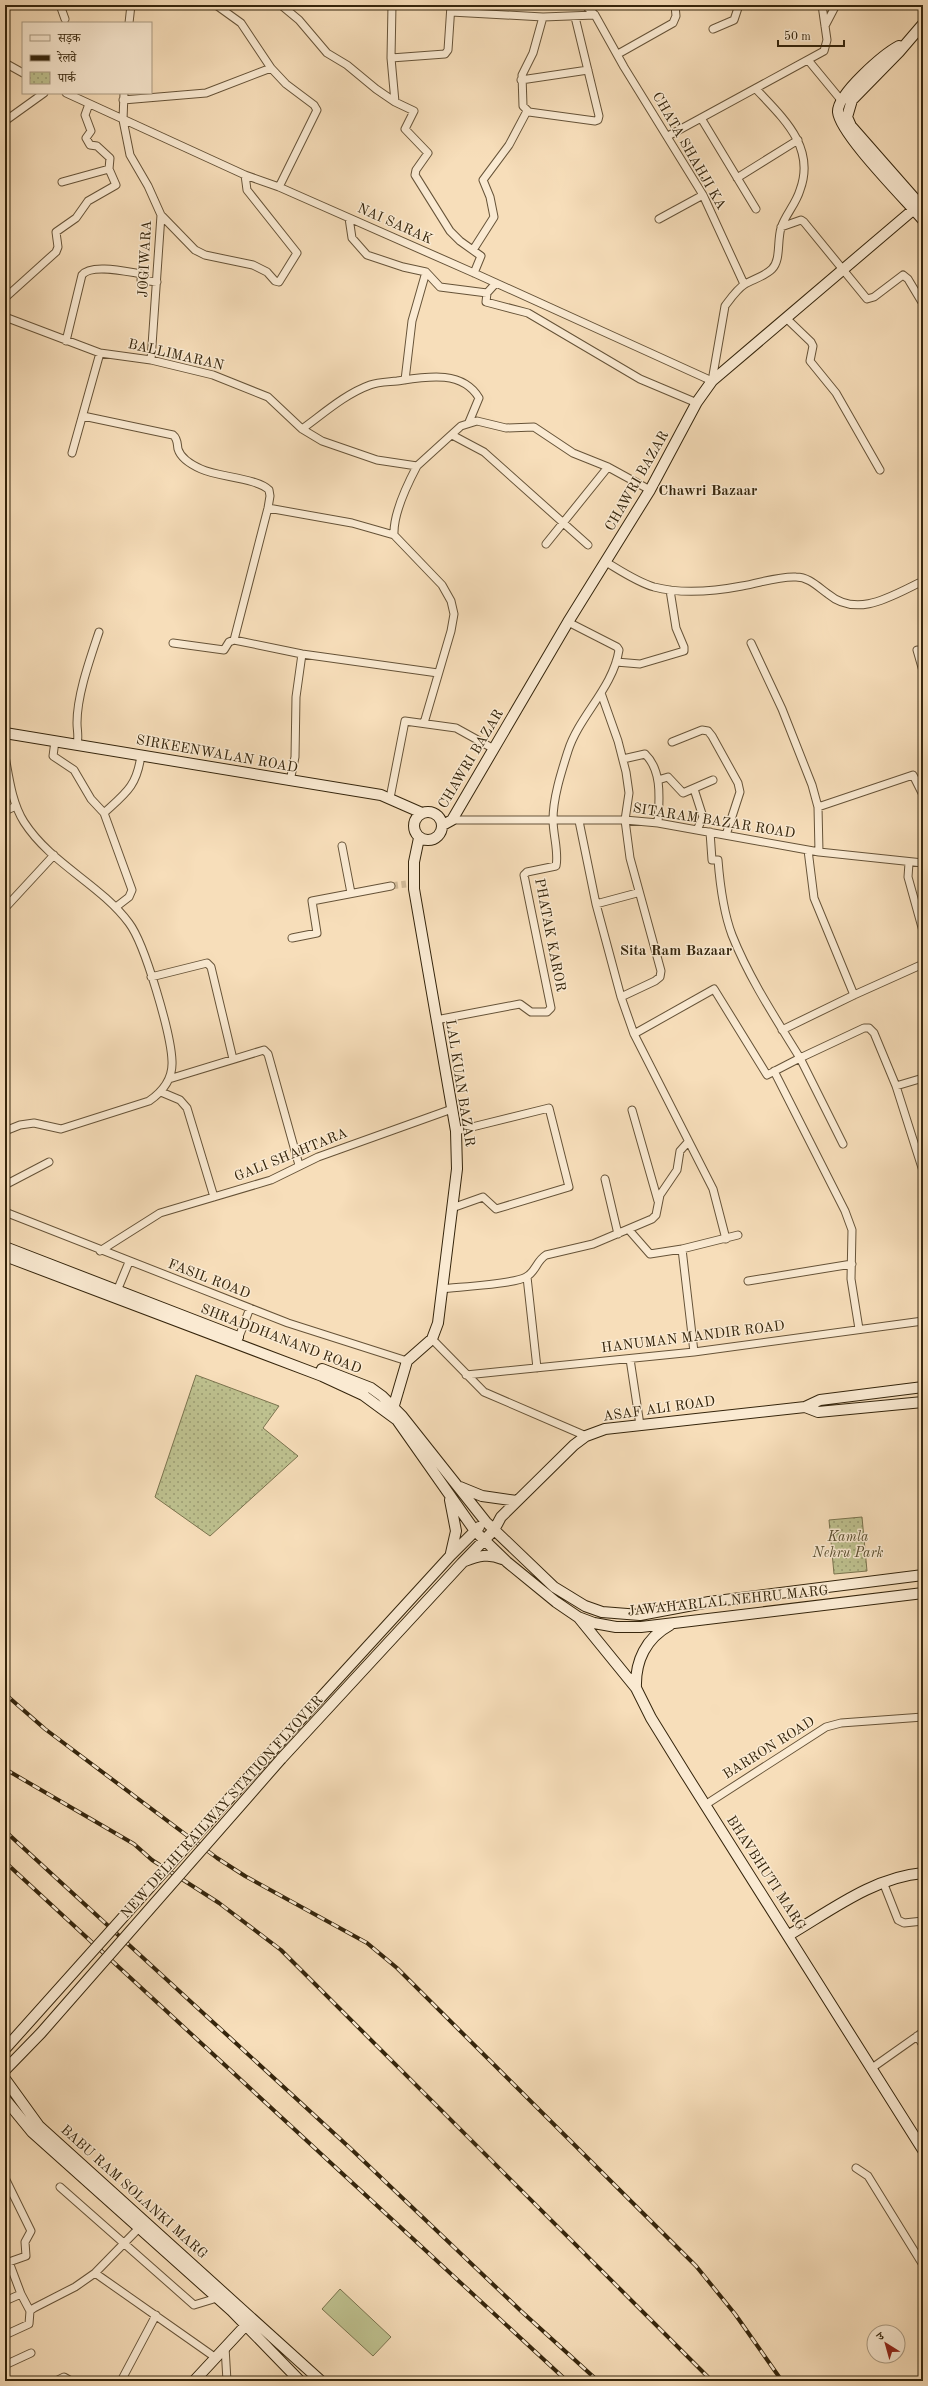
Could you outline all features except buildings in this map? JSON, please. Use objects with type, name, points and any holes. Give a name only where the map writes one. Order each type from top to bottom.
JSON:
[{"type":"street","points":[[60,5],[65,19]]},
{"type":"street","points":[[129,22],[132,5]]},
{"type":"street","points":[[216,5],[246,29],[271,68],[286,84],[314,105],[317,110],[278,187]]},
{"type":"street","points":[[281,5],[299,20],[327,53],[347,65],[376,89],[395,102],[414,111],[405,129],[428,151],[427,156],[416,170],[417,179],[450,231],[480,254],[481,258],[474,273]]},
{"type":"street","points":[[392,5],[391,58],[395,102]]},
{"type":"street","points":[[503,14],[504,5]]},
{"type":"street","name":"CHATA SHAHJI KA","points":[[585,5],[595,15],[703,195],[744,284]]},
{"type":"street","points":[[618,54],[673,23],[676,16],[675,5]]},
{"type":"street","points":[[713,29],[734,20],[739,5]]},
{"type":"street","points":[[668,136],[821,54],[826,47],[822,5]]},
{"type":"street","points":[[825,26],[836,5]]},
{"type":"street","points":[[391,58],[445,54],[448,50],[451,9],[543,17],[575,17],[595,15]]},
{"type":"street","points":[[527,111],[522,102],[521,80],[539,36],[543,17]]},
{"type":"street","points":[[527,111],[593,121],[598,120],[575,17]]},
{"type":"street","points":[[923,24],[899,52],[852,100],[847,117],[851,126],[919,207],[923,220]]},
{"type":"street","points":[[906,42],[882,59],[841,100],[838,112],[852,137],[919,207]]},
{"type":"street","points":[[808,60],[841,100]]},
{"type":"street","points":[[5,63],[22,72]]},
{"type":"street","points":[[124,97],[206,93],[271,68]]},
{"type":"street","points":[[521,80],[588,70]]},
{"type":"street","points":[[712,381],[725,306],[732,296],[744,284],[772,269],[777,261],[781,227],[800,191],[805,171],[803,152],[798,140],[782,117],[756,89]]},
{"type":"street","points":[[5,121],[43,94]]},
{"type":"street","name":"NAI SARAK","points":[[68,94],[245,175],[278,187],[474,273],[712,381]]},
{"type":"street","name":"JOGIWARA","points":[[124,97],[123,120],[130,155],[148,186],[161,215],[151,360]]},
{"type":"street","points":[[5,298],[56,252],[58,247],[56,232],[76,218],[88,200],[115,186],[116,183],[109,168],[110,158],[97,146],[90,145],[86,138],[90,131],[85,115],[89,104]]},
{"type":"street","points":[[473,250],[494,217],[490,197],[483,180],[509,145],[527,111]]},
{"type":"street","points":[[701,118],[756,209]]},
{"type":"street","points":[[737,178],[798,140]]},
{"type":"street","points":[[62,182],[109,168]]},
{"type":"street","points":[[161,215],[195,250],[205,255],[253,265],[267,272],[275,281],[279,282],[297,253],[247,190],[245,175]]},
{"type":"street","points":[[659,219],[703,195]]},
{"type":"street","name":"CHAWRI BAZAR","points":[[443,825],[452,820],[568,622],[650,490],[697,403],[712,381],[919,207]]},
{"type":"street","points":[[349,218],[352,238],[367,255],[402,267],[426,272],[440,287],[487,293]]},
{"type":"street","points":[[781,227],[795,220],[804,222],[842,271],[867,299],[874,297],[903,275],[908,279],[923,304]]},
{"type":"street","points":[[66,341],[82,275],[86,270],[94,268],[142,274],[142,280],[157,282]]},
{"type":"street","points":[[405,380],[412,321],[426,272]]},
{"type":"street","points":[[496,283],[487,293],[486,302],[528,313],[633,375],[697,403]]},
{"type":"street","name":"BALLIMARAN","points":[[5,317],[100,353],[151,360],[213,375],[261,393],[302,429],[322,441],[377,460],[417,466]]},
{"type":"street","points":[[786,318],[811,342],[813,346],[810,362],[843,404],[880,470]]},
{"type":"street","points":[[72,453],[100,353]]},
{"type":"street","points":[[302,429],[370,385],[445,376],[470,388],[479,398],[469,422]]},
{"type":"street","points":[[83,416],[175,436],[180,453],[193,466],[215,475],[267,488],[270,496],[268,508],[234,640]]},
{"type":"street","points":[[394,535],[396,522],[410,480],[417,466],[461,426],[469,422],[477,421],[506,428],[534,427],[573,453],[608,467],[650,490]]},
{"type":"street","points":[[452,435],[484,452],[588,544]]},
{"type":"street","points":[[546,544],[608,467]]},
{"type":"street","points":[[268,508],[352,523],[394,535],[442,585],[451,601],[454,614],[451,631],[424,722]]},
{"type":"street","points":[[606,562],[637,580],[670,590],[741,586],[790,577],[802,577],[813,583],[832,598],[848,606],[862,606],[881,601],[923,581]]},
{"type":"street","points":[[616,662],[640,664],[684,651],[684,647],[676,628],[670,590]]},
{"type":"street","points":[[553,819],[558,785],[568,750],[578,726],[601,693],[616,662],[619,650],[617,646],[568,622]]},
{"type":"street","points":[[77,745],[80,734],[77,724],[86,672],[99,632]]},
{"type":"street","points":[[173,643],[224,650],[228,642],[234,640],[302,654],[438,673]]},
{"type":"street","points":[[751,643],[805,767],[818,807],[819,852]]},
{"type":"street","points":[[916,650],[923,671]]},
{"type":"street","points":[[290,781],[295,758],[296,697],[302,654]]},
{"type":"street","points":[[601,693],[623,759],[629,793],[625,820],[630,858],[637,893],[661,971],[660,977],[655,981],[620,997]]},
{"type":"street","points":[[390,798],[403,723],[407,720],[456,728],[494,749]]},
{"type":"street","points":[[672,742],[702,730],[708,731],[712,736],[738,783],[740,792],[726,835]]},
{"type":"street","name":"SIRKEENWALAN ROAD","points":[[5,733],[390,798],[422,813]]},
{"type":"street","points":[[55,741],[52,756],[74,770],[91,799],[104,813],[132,890],[129,898],[116,907]]},
{"type":"street","points":[[623,759],[645,754],[649,758],[658,780],[660,792],[658,823]]},
{"type":"street","points":[[104,813],[130,790],[138,773],[141,755]]},
{"type":"street","points":[[5,756],[16,806],[24,822],[37,839],[116,907],[130,924],[151,977],[165,1021],[172,1062],[169,1079],[161,1092],[149,1101],[61,1129],[34,1122],[20,1125],[5,1131]]},
{"type":"street","points":[[818,807],[913,775],[923,795]]},
{"type":"street","points":[[658,780],[668,777],[683,793],[713,780]]},
{"type":"street","points":[[694,789],[703,817],[697,830]]},
{"type":"street","points":[[5,811],[16,806]]},
{"type":"street","points":[[432,812],[437,814],[443,825],[441,833],[434,840],[429,841],[419,838],[414,830],[414,825],[418,816],[422,813],[432,812]]},
{"type":"street","name":"PHATAK KAROR","points":[[436,1020],[520,1004],[533,1013],[550,1010],[524,875],[527,872],[556,866],[553,819]]},
{"type":"street","name":"SITARAM BAZAR ROAD","points":[[452,820],[625,820],[658,823],[819,852],[923,863]]},
{"type":"street","points":[[579,821],[596,904],[620,997],[634,1034],[713,1189],[726,1239]]},
{"type":"street","points":[[710,832],[712,860],[718,860],[721,895],[732,934],[782,1030],[800,1058],[843,1144]]},
{"type":"street","name":"LAL KUAN BAZAR","points":[[407,1362],[432,1339],[438,1323],[457,1169],[456,1130],[410,883],[419,838]]},
{"type":"street","points":[[342,846],[351,893]]},
{"type":"street","points":[[808,850],[814,898],[854,994]]},
{"type":"street","points":[[5,908],[54,855]]},
{"type":"street","points":[[909,862],[908,877],[923,931]]},
{"type":"street","points":[[292,938],[317,933],[312,901],[391,886]]},
{"type":"street","points":[[596,904],[637,893]]},
{"type":"street","points":[[151,977],[207,963],[211,967],[234,1059]]},
{"type":"street","points":[[782,1030],[854,994],[923,964]]},
{"type":"street","points":[[634,1034],[714,990],[767,1075],[864,1028],[869,1028],[874,1033],[896,1086],[923,1172]]},
{"type":"street","points":[[169,1079],[259,1050],[264,1050],[268,1054],[299,1165]]},
{"type":"street","points":[[774,1071],[845,1211],[852,1230],[852,1294],[859,1329]]},
{"type":"street","points":[[896,1086],[923,1078]]},
{"type":"street","points":[[161,1092],[180,1100],[188,1108],[214,1197]]},
{"type":"street","points":[[452,1208],[483,1197],[496,1209],[569,1187],[549,1108],[456,1130]]},
{"type":"street","name":"GALI SHAHTARA","points":[[100,1251],[160,1213],[271,1180],[299,1165],[452,1109]]},
{"type":"street","points":[[442,1289],[521,1280],[534,1272],[541,1258],[546,1255],[593,1244],[630,1230],[656,1215],[658,1201],[632,1110]]},
{"type":"street","points":[[658,1201],[678,1170],[680,1151],[688,1142]]},
{"type":"street","points":[[5,1185],[49,1162]]},
{"type":"street","points":[[605,1179],[618,1234]]},
{"type":"street","name":"FASIL ROAD","points":[[5,1212],[100,1251],[250,1308],[407,1362]]},
{"type":"street","points":[[630,1230],[650,1254],[682,1249],[738,1235]]},
{"type":"street","name":"SHRADDHANAND ROAD","points":[[5,1247],[371,1388],[392,1412],[475,1531],[507,1562]]},
{"type":"street","points":[[682,1249],[694,1352]]},
{"type":"street","name":"SHRADDHANAND ROAD","points":[[5,1256],[322,1376],[363,1395],[408,1423],[486,1522],[494,1530]]},
{"type":"street","points":[[117,1290],[129,1262]]},
{"type":"street","points":[[748,1281],[852,1264]]},
{"type":"street","points":[[527,1277],[537,1368]]},
{"type":"street","points":[[239,1337],[250,1308]]},
{"type":"street","name":"HANUMAN MANDIR ROAD","points":[[466,1375],[694,1352],[923,1321]]},
{"type":"street","points":[[432,1339],[484,1392],[586,1436]]},
{"type":"street","points":[[630,1358],[640,1425]]},
{"type":"street","points":[[392,1412],[407,1362]]},
{"type":"street","name":"ASAF ALI ROAD","points":[[501,1517],[586,1436],[605,1429],[805,1406],[820,1400],[923,1387]]},
{"type":"street","name":"ASAF ALI ROAD","points":[[805,1406],[818,1412],[923,1402]]},
{"type":"street","points":[[457,1485],[482,1496],[517,1502]]},
{"type":"street","points":[[446,1490],[454,1512],[456,1531],[451,1555]]},
{"type":"street","points":[[486,1522],[501,1517]]},
{"type":"street","name":"NEW DELHI RAILWAY STATION FLYOVER","points":[[5,2070],[41,2033],[281,1759],[494,1530],[501,1517]]},
{"type":"street","name":"NEW DELHI RAILWAY STATION FLYOVER","points":[[5,2049],[270,1753],[451,1555],[486,1522]]},
{"type":"street","name":"JAWAHARLAL NEHRU MARG","points":[[494,1530],[569,1598],[592,1609],[618,1614],[640,1615],[716,1600],[923,1575]]},
{"type":"street","points":[[462,1563],[486,1555],[495,1556],[507,1562]]},
{"type":"street","name":"JAWAHARLAL NEHRU MARG","points":[[507,1562],[578,1617],[616,1627],[641,1627],[923,1593]]},
{"type":"street","name":"BHAVBHUTI MARG","points":[[578,1617],[636,1688],[660,1732],[705,1805],[789,1935],[923,2150]]},
{"type":"street","points":[[636,1688],[637,1669],[646,1646],[654,1637],[674,1623]]},
{"type":"street","name":"BARRON ROAD","points":[[705,1805],[826,1727],[841,1723],[923,1717]]},
{"type":"street","points":[[789,1935],[862,1892],[891,1878],[923,1873]]},
{"type":"street","points":[[883,1882],[898,1920],[904,1923],[923,1921]]},
{"type":"street","points":[[872,2068],[920,2034],[923,2046]]},
{"type":"street","name":"BABU RAM SOLANKI MARG","points":[[5,2079],[8,2091],[40,2126],[249,2321]]},
{"type":"street","name":"BABU RAM SOLANKI MARG","points":[[5,2099],[32,2132],[138,2229],[217,2298],[249,2321]]},
{"type":"street","points":[[856,2168],[868,2176],[923,2265]]},
{"type":"street","points":[[5,2178],[31,2231],[25,2242],[26,2256],[7,2261],[30,2311],[29,2324],[5,2335]]},
{"type":"street","points":[[60,2187],[194,2305],[217,2298]]},
{"type":"street","points":[[30,2311],[75,2287],[95,2273],[138,2229]]},
{"type":"street","points":[[95,2273],[216,2358]]},
{"type":"street","points":[[5,2301],[21,2294]]},
{"type":"street","points":[[121,2381],[156,2315]]},
{"type":"street","points":[[194,2381],[249,2321]]},
{"type":"street","points":[[249,2321],[300,2381]]},
{"type":"street","points":[[249,2321],[321,2381]]},
{"type":"street","points":[[226,2347],[227,2381]]},
{"type":"street","points":[[5,2365],[31,2352]]},
{"type":"street","points":[[56,2381],[64,2377],[71,2381]]},
{"type":"green space","points":[[196,1375],[279,1406],[263,1428],[298,1456],[210,1536],[155,1497]]},
{"type":"green space","name":"Kamla Nehru Park","points":[[862,1517],[867,1571],[834,1574],[829,1520]]},
{"type":"green space","points":[[340,2289],[391,2337],[373,2356],[322,2309]]},
{"type":"tunnel","points":[[391,886],[406,884]]},
{"type":"railway","points":[[5,1694],[45,1729],[217,1858],[245,1876],[367,1943],[397,1968],[696,2266],[735,2314],[782,2381]]},
{"type":"railway","points":[[5,1769],[134,1844],[152,1860],[219,1903],[281,1950],[712,2381]]},
{"type":"railway","points":[[5,1831],[350,2148],[521,2311],[598,2381]]},
{"type":"railway","points":[[5,1862],[567,2381]]},
{"type":"district","name":"Chawri Bazaar","points":[[708,491]]},
{"type":"district","name":"Sita Ram Bazaar","points":[[676,951]]}]
